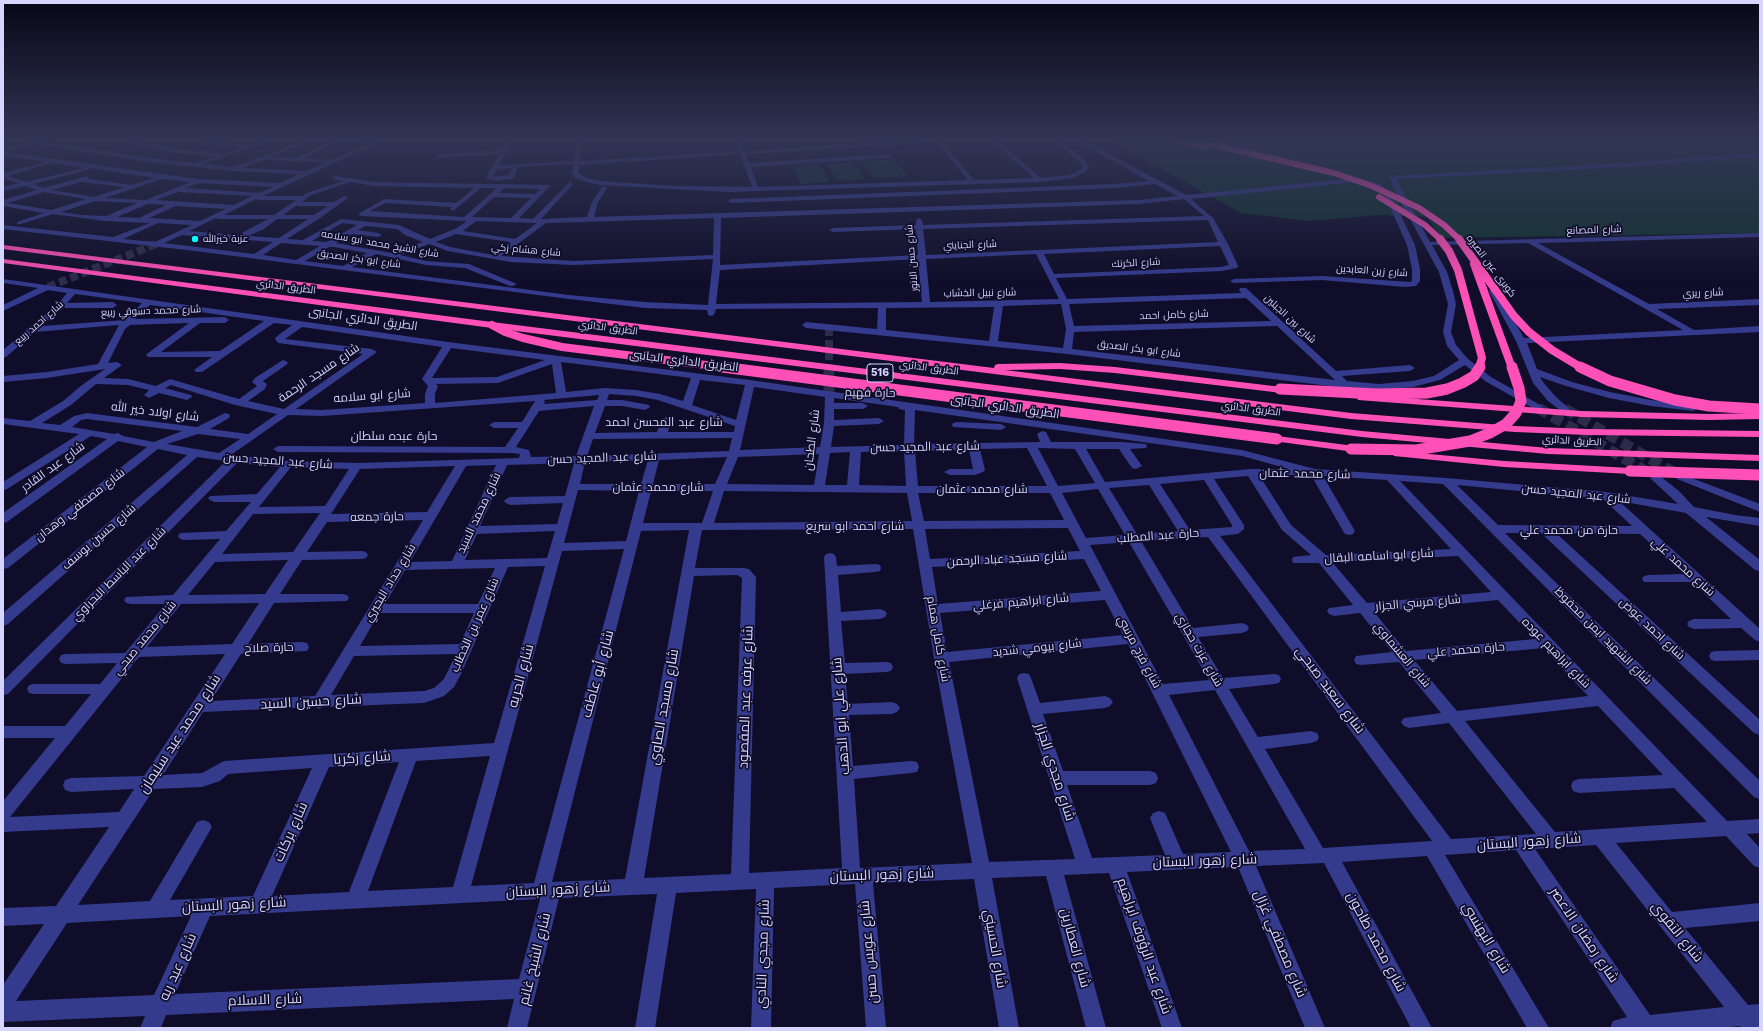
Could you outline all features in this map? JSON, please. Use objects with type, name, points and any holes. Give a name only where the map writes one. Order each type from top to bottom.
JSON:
[{"type":"highway","points":[[1280,390],[1377,394],[1427,393],[1457,385],[1474,376],[1480,367],[1482,358],[1458,270],[1443,242],[1426,225],[1401,208],[1361,189]]},
{"type":"highway","name":"كوبرى عين الصيره","points":[[1379,189],[1405,200],[1432,217],[1454,234],[1471,253],[1514,316],[1529,332],[1552,350],[1584,370],[1610,381],[1674,400],[1709,406],[1760,409]]},
{"type":"highway","name":"الطريق الدائري","points":[[3,248],[1351,416],[1515,429],[1580,432],[1760,434]]},
{"type":"highway","points":[[1351,449],[1416,450],[1457,444],[1490,433],[1506,424],[1516,413],[1521,401],[1519,388],[1471,253]]},
{"type":"highway","name":"الطريق الدائري","points":[[3,261],[492,325],[1362,434],[1548,451],[1760,458]]},
{"type":"highway","points":[[492,325],[505,332],[523,338],[568,348],[1351,449],[1440,458],[1559,467],[1760,475]]},
{"type":"highway","points":[[978,370],[1006,366],[1087,368],[1142,372],[1280,390],[1398,401],[1567,413],[1709,417],[1760,416]]},
{"type":"street","points":[[3,203],[44,189]]},
{"type":"street","points":[[19,223],[126,189]]},
{"type":"street","points":[[158,189],[302,198],[322,192],[326,189]]},
{"type":"street","points":[[156,244],[272,189]]},
{"type":"street","points":[[358,189],[473,192]]},
{"type":"street","points":[[443,218],[476,189]]},
{"type":"street","points":[[465,219],[499,189]]},
{"type":"street","points":[[513,220],[544,189]]},
{"type":"street","points":[[535,221],[565,189]]},
{"type":"street","points":[[590,220],[596,202],[603,189]]},
{"type":"street","points":[[699,189],[783,189]]},
{"type":"street","points":[[731,201],[1033,189]]},
{"type":"street","points":[[1183,189],[1197,197]]},
{"type":"street","points":[[362,213],[465,219],[535,221],[590,220],[1121,203],[1271,189]]},
{"type":"street","points":[[1383,189],[1388,195],[1400,195]]},
{"type":"street","points":[[1397,189],[1443,272],[1450,291],[1452,304],[1447,332],[1448,339],[1452,346],[1465,361],[1488,379],[1538,408]]},
{"type":"street","points":[[41,190],[96,199],[233,208],[286,209]]},
{"type":"street","points":[[105,222],[173,190]]},
{"type":"street","points":[[1156,191],[1171,190],[1186,198],[1210,218],[1234,266],[1220,269]]},
{"type":"street","points":[[799,198],[800,204],[803,204],[1125,193]]},
{"type":"street","points":[[492,195],[537,196]]},
{"type":"street","name":"شارع زين العابدين","points":[[1234,281],[1306,278],[1405,285],[1412,284],[1416,281],[1415,257],[1388,195]]},
{"type":"street","points":[[257,256],[346,197]]},
{"type":"street","points":[[214,251],[276,217],[302,198]]},
{"type":"street","points":[[353,222],[362,217],[362,213],[382,201],[458,205]]},
{"type":"street","points":[[3,203],[105,222],[119,220],[203,223]]},
{"type":"street","points":[[140,221],[175,204]]},
{"type":"street","points":[[294,204],[336,204]]},
{"type":"street","name":"شارع حسن الانور","points":[[918,209],[926,305]]},
{"type":"street","points":[[712,309],[717,257],[718,216]]},
{"type":"street","points":[[216,217],[318,217]]},
{"type":"street","points":[[410,227],[427,217]]},
{"type":"street","points":[[833,230],[1210,218]]},
{"type":"street","points":[[392,255],[456,232],[474,219]]},
{"type":"street","name":"شارع هشام زكي","points":[[328,228],[339,221],[410,227],[430,242],[448,249],[492,258],[531,262],[574,263],[717,257]]},
{"type":"street","points":[[492,258],[544,221]]},
{"type":"street","points":[[116,239],[158,222]]},
{"type":"street","points":[[298,262],[365,223]]},
{"type":"street","name":"شارع ابو بكر الصديق","points":[[3,227],[257,256],[645,305],[712,309]]},
{"type":"street","points":[[305,242],[328,228],[378,235]]},
{"type":"street","points":[[77,235],[91,230]]},
{"type":"street","points":[[456,232],[517,241]]},
{"type":"street","name":"شارع الشيخ محمد ابو سلامه","points":[[182,233],[329,244],[392,255],[426,263],[472,268],[508,283],[556,292],[569,296]]},
{"type":"street","points":[[448,249],[476,235]]},
{"type":"street","points":[[195,249],[221,236]]},
{"type":"street","name":"شارع المصانع","points":[[1428,243],[1760,236]]},
{"type":"street","points":[[1466,242],[1521,341],[1538,383],[1543,391],[1565,409]]},
{"type":"street","points":[[1530,242],[1694,333]]},
{"type":"street","name":"شارع الجنايني","points":[[716,268],[922,256],[1224,244]]},
{"type":"street","points":[[344,268],[375,252]]},
{"type":"street","points":[[1039,252],[1065,303],[1070,329],[1067,352]]},
{"type":"street","name":"شارع بين الجبلين","points":[[1220,269],[1346,385]]},
{"type":"street","name":"شارع الكرنك","points":[[1052,276],[1220,269]]},
{"type":"street","points":[[3,281],[45,289]]},
{"type":"street","points":[[3,284],[45,289]]},
{"type":"street","points":[[3,308],[45,289]]},
{"type":"street","name":"الطريق الدائري الجانبى","points":[[45,289],[73,291],[448,345],[750,383],[829,400]]},
{"type":"street","name":"شارع احمد ربيع","points":[[5,351],[60,306],[73,291]]},
{"type":"street","name":"شارع نبيل الخشاب","points":[[712,309],[830,317],[882,306],[1065,303],[1249,296]]},
{"type":"street","points":[[102,366],[117,334],[148,302]]},
{"type":"street","name":"شارع ريري","points":[[1647,307],[1760,302]]},
{"type":"street","points":[[993,344],[999,304]]},
{"type":"street","points":[[60,306],[113,305]]},
{"type":"street","points":[[881,333],[882,306]]},
{"type":"street","name":"شارع ابو بكر الصديق","points":[[806,325],[830,317],[881,333],[1067,352],[1346,385],[1379,387],[1413,384],[1437,378],[1465,361]]},
{"type":"street","points":[[199,320],[151,355],[222,354]]},
{"type":"street","points":[[199,370],[272,320]]},
{"type":"street","name":"شارع محمد دسوقي ربيع","points":[[30,330],[127,322],[272,320]]},
{"type":"street","name":"شارع مسجد الرحمة","points":[[221,457],[372,352],[281,341],[279,339],[301,323]]},
{"type":"street","name":"شارع كامل احمد","points":[[1070,329],[1278,323]]},
{"type":"street","points":[[1521,341],[1760,329]]},
{"type":"street","points":[[430,406],[430,394],[433,386],[427,379],[448,345]]},
{"type":"street","points":[[429,381],[498,380],[556,359],[561,395]]},
{"type":"street","points":[[239,403],[262,387],[262,385],[257,382],[258,380],[283,363]]},
{"type":"street","points":[[3,390],[7,380],[117,365],[67,403],[31,425]]},
{"type":"street","points":[[1333,374],[1410,368]]},
{"type":"street","points":[[1533,371],[1569,384],[1609,395],[1651,403],[1692,408],[1728,408],[1760,405]]},
{"type":"street","points":[[686,406],[697,376]]},
{"type":"street","points":[[94,381],[128,382],[152,393],[187,397],[200,391]]},
{"type":"street","name":"شارع ابو سلامه","points":[[152,393],[170,382],[260,408],[286,412],[328,412],[430,406],[605,391],[636,393],[660,397],[686,406],[740,430]]},
{"type":"street","name":"شارع مسجد الصاوي","points":[[633,886],[688,572],[701,527],[720,488],[734,453],[750,383]]},
{"type":"street","points":[[581,458],[605,391]]},
{"type":"street","points":[[525,461],[525,452],[510,450],[510,446],[542,397]]},
{"type":"street","name":"حارة فهيم","points":[[829,400],[910,407]]},
{"type":"street","name":"شارع الطحان","points":[[819,488],[829,424],[829,400]]},
{"type":"street","points":[[536,408],[600,403],[622,403],[645,407]]},
{"type":"street","name":"الطريق الدائري الجانبى","points":[[910,407],[1242,453],[1314,472]]},
{"type":"street","name":"شارع كامل همام","points":[[910,407],[909,448],[912,489],[941,658],[982,870]]},
{"type":"street","name":"شارع اولاد خير الله","points":[[61,428],[78,418],[87,416],[249,437]]},
{"type":"street","points":[[198,430],[225,416]]},
{"type":"street","points":[[662,435],[666,420]]},
{"type":"street","points":[[829,424],[879,421]]},
{"type":"street","name":"شارع عبد المجيد حسن","points":[[3,422],[118,436],[195,453],[234,459],[288,464],[357,466],[462,464],[856,448],[1031,445],[1203,447]]},
{"type":"street","points":[[958,425],[1008,427],[1029,424]]},
{"type":"street","points":[[494,425],[524,425]]},
{"type":"street","name":"شارع مصطفي وهدان","points":[[3,565],[156,445],[171,438],[198,430]]},
{"type":"street","name":"شارع عبد المحسن احمد","points":[[589,436],[662,435],[740,430]]},
{"type":"street","points":[[3,487],[89,432]]},
{"type":"street","points":[[1042,434],[1047,445]]},
{"type":"street","name":"شارع عبد القادر","points":[[3,519],[118,436]]},
{"type":"street","name":"شارع فرج مرسي","points":[[1031,445],[1159,690],[1244,860]]},
{"type":"street","name":"شارع عزت حجازي","points":[[1078,445],[1254,744],[1323,856]]},
{"type":"street","points":[[1122,445],[1136,466]]},
{"type":"street","points":[[950,472],[975,472],[979,470],[974,446]]},
{"type":"street","points":[[853,488],[856,448]]},
{"type":"street","name":"حارة عبده سلطان","points":[[278,449],[510,450]]},
{"type":"street","name":"شارع حسين يوسف","points":[[3,620],[195,453]]},
{"type":"street","name":"شارع أبو عاطف","points":[[547,890],[654,457]]},
{"type":"street","name":"شارع الحريه","points":[[460,894],[581,458]]},
{"type":"street","name":"شارع عبد الباسط البحراوي","points":[[3,690],[234,459]]},
{"type":"street","name":"شارع محمد السيد","points":[[456,565],[503,462]]},
{"type":"street","name":"شارع محمد صبحي","points":[[3,813],[288,464]]},
{"type":"street","name":"شارع حداد البحيري","points":[[319,703],[462,464]]},
{"type":"street","name":"شارع محمد عيد سليمان","points":[[3,1003],[357,466]]},
{"type":"street","name":"شارع محمد عثمان","points":[[510,501],[571,493],[646,487],[1054,490],[1252,472],[1314,472],[1390,477]]},
{"type":"street","name":"شارع العشماوي","points":[[1252,472],[1286,527],[1322,558],[1453,717],[1551,840]]},
{"type":"street","points":[[1314,472],[1348,531]]},
{"type":"street","name":"حارة عبد المطلب","points":[[1082,542],[1212,533],[1234,531],[1238,529],[1238,525],[1207,476]]},
{"type":"street","name":"شارع عبد المجيد حسن","points":[[1390,477],[1446,480],[1606,496],[1689,509],[1728,518],[1760,522]]},
{"type":"street","name":"شارع ابراهيم عوده","points":[[1390,477],[1678,781],[1760,860]]},
{"type":"street","points":[[1681,477],[1760,508]]},
{"type":"street","points":[[1656,478],[1675,493],[1689,509],[1760,567]]},
{"type":"street","name":"شارع الشهيد ايمن محفوظ","points":[[1446,480],[1760,792]]},
{"type":"street","points":[[1154,482],[1186,534]]},
{"type":"street","name":"شارع محمد علي","points":[[1606,496],[1760,637]]},
{"type":"street","points":[[214,498],[260,498]]},
{"type":"street","name":"حارة جمعه","points":[[249,511],[430,516]]},
{"type":"street","name":"شارع احمد ابو سريع","points":[[637,527],[1072,524]]},
{"type":"street","points":[[472,530],[562,527]]},
{"type":"street","name":"حارة من محمد علي","points":[[1495,529],[1643,530]]},
{"type":"street","name":"شارع احمد عوض","points":[[1544,530],[1760,729]]},
{"type":"street","name":"شارع سعيد صبحي","points":[[1212,533],[1440,848]]},
{"type":"street","points":[[184,536],[230,535]]},
{"type":"street","points":[[556,547],[632,545]]},
{"type":"street","name":"شارع ابو اسامه البقال","points":[[1298,560],[1460,552]]},
{"type":"street","points":[[211,558],[362,555]]},
{"type":"street","name":"شارع مسجد عباد الرحمن","points":[[925,564],[1088,555]]},
{"type":"street","points":[[400,566],[552,562]]},
{"type":"street","name":"شارع عمر بن الخطاب","points":[[424,697],[439,692],[449,683],[503,563]]},
{"type":"street","name":"شارع علي ابو الدهب","points":[[858,876],[846,773],[830,564],[875,568]]},
{"type":"street","name":"شارع عرفه عبد المقصود","points":[[688,572],[737,571],[744,572],[749,577],[740,881]]},
{"type":"street","points":[[1649,579],[1695,578]]},
{"type":"street","name":"شارع ابراهيم فرغلي","points":[[933,610],[1109,595]]},
{"type":"street","name":"شارع مرسي الجزار","points":[[1334,610],[1501,595]]},
{"type":"street","points":[[131,600],[342,598]]},
{"type":"street","points":[[375,609],[482,608]]},
{"type":"street","points":[[834,617],[880,614]]},
{"type":"street","points":[[1694,624],[1744,623]]},
{"type":"street","points":[[1189,633],[1242,628]]},
{"type":"street","name":"شارع بيومي شديد","points":[[941,658],[1132,639]]},
{"type":"street","name":"حارة محمد علي","points":[[1361,660],[1547,643]]},
{"type":"street","name":"حارة صلاح","points":[[66,658],[302,647]]},
{"type":"street","points":[[350,651],[464,649]]},
{"type":"street","points":[[1716,656],[1760,655]]},
{"type":"street","points":[[838,669],[886,667]]},
{"type":"street","name":"شارع مجدي الجزار","points":[[1024,678],[1086,866]]},
{"type":"street","points":[[1159,690],[1274,679]]},
{"type":"street","points":[[34,689],[104,689]]},
{"type":"street","name":"شارع حسين السيد","points":[[198,707],[319,703],[424,697]]},
{"type":"street","points":[[1409,722],[1602,700]]},
{"type":"street","points":[[1034,709],[1105,702]]},
{"type":"street","points":[[841,710],[892,708]]},
{"type":"street","points":[[3,732],[69,732]]},
{"type":"street","points":[[1254,744],[1311,737]]},
{"type":"street","name":"شارع زكريا","points":[[149,782],[202,780],[214,776],[224,768],[501,749]]},
{"type":"street","points":[[356,899],[410,755]]},
{"type":"street","name":"شارع بركات","points":[[259,904],[324,760]]},
{"type":"street","points":[[846,773],[911,767]]},
{"type":"street","points":[[1056,778],[1150,778]]},
{"type":"street","points":[[1579,786],[1678,781]]},
{"type":"street","points":[[71,785],[149,782]]},
{"type":"street","points":[[1159,818],[1177,862]]},
{"type":"street","points":[[3,826],[124,820]]},
{"type":"street","name":"شارع زهور البستان","points":[[3,917],[156,908],[668,884],[1323,856],[1760,826]]},
{"type":"street","points":[[156,908],[203,827]]},
{"type":"street","name":"شارع التقوي","points":[[1600,837],[1668,921],[1753,1019]]},
{"type":"street","name":"شارع رمضان الاعصر","points":[[1520,842],[1646,1027]]},
{"type":"street","name":"شارع البهنسي","points":[[1440,848],[1539,1028]]},
{"type":"street","name":"شارع محمد طاحون","points":[[1323,856],[1422,1028]]},
{"type":"street","name":"شارع مصطفي غزال","points":[[1244,860],[1315,1028]]},
{"type":"street","name":"شارع عبد الرؤوف ابراهيم","points":[[1115,865],[1172,1028]]},
{"type":"street","name":"شارع العطارين","points":[[1053,867],[1096,1028]]},
{"type":"street","name":"شارع الحسيني","points":[[982,870],[1009,1028]]},
{"type":"street","name":"شارع عويس حسن","points":[[858,876],[876,1028]]},
{"type":"street","name":"شارع مجدي النادي","points":[[760,1028],[765,880]]},
{"type":"street","points":[[645,1028],[668,884]]},
{"type":"street","name":"شارع الشيخ غانم","points":[[517,1028],[527,989],[547,890]]},
{"type":"street","name":"شارع عبد ربه","points":[[150,1028],[205,906]]},
{"type":"street","points":[[1668,921],[1760,912]]},
{"type":"street","name":"شارع الاسلام","points":[[3,1012],[527,989]]},
{"type":"street","points":[[1620,1028],[1753,1019]]},
{"type":"green space","points":[[1198,189],[1760,189],[1760,233],[1441,238],[1427,217],[1378,215],[1309,221],[1241,213]]},
{"type":"tunnel","points":[[48,287],[156,244]]},
{"type":"tunnel","points":[[829,328],[829,395]]},
{"type":"tunnel","points":[[1538,408],[1649,473]]},
{"type":"tunnel","points":[[1565,409],[1676,474]]},
{"type":"place","name":"عزبة خيرالله","points":[[195,239]]}]
